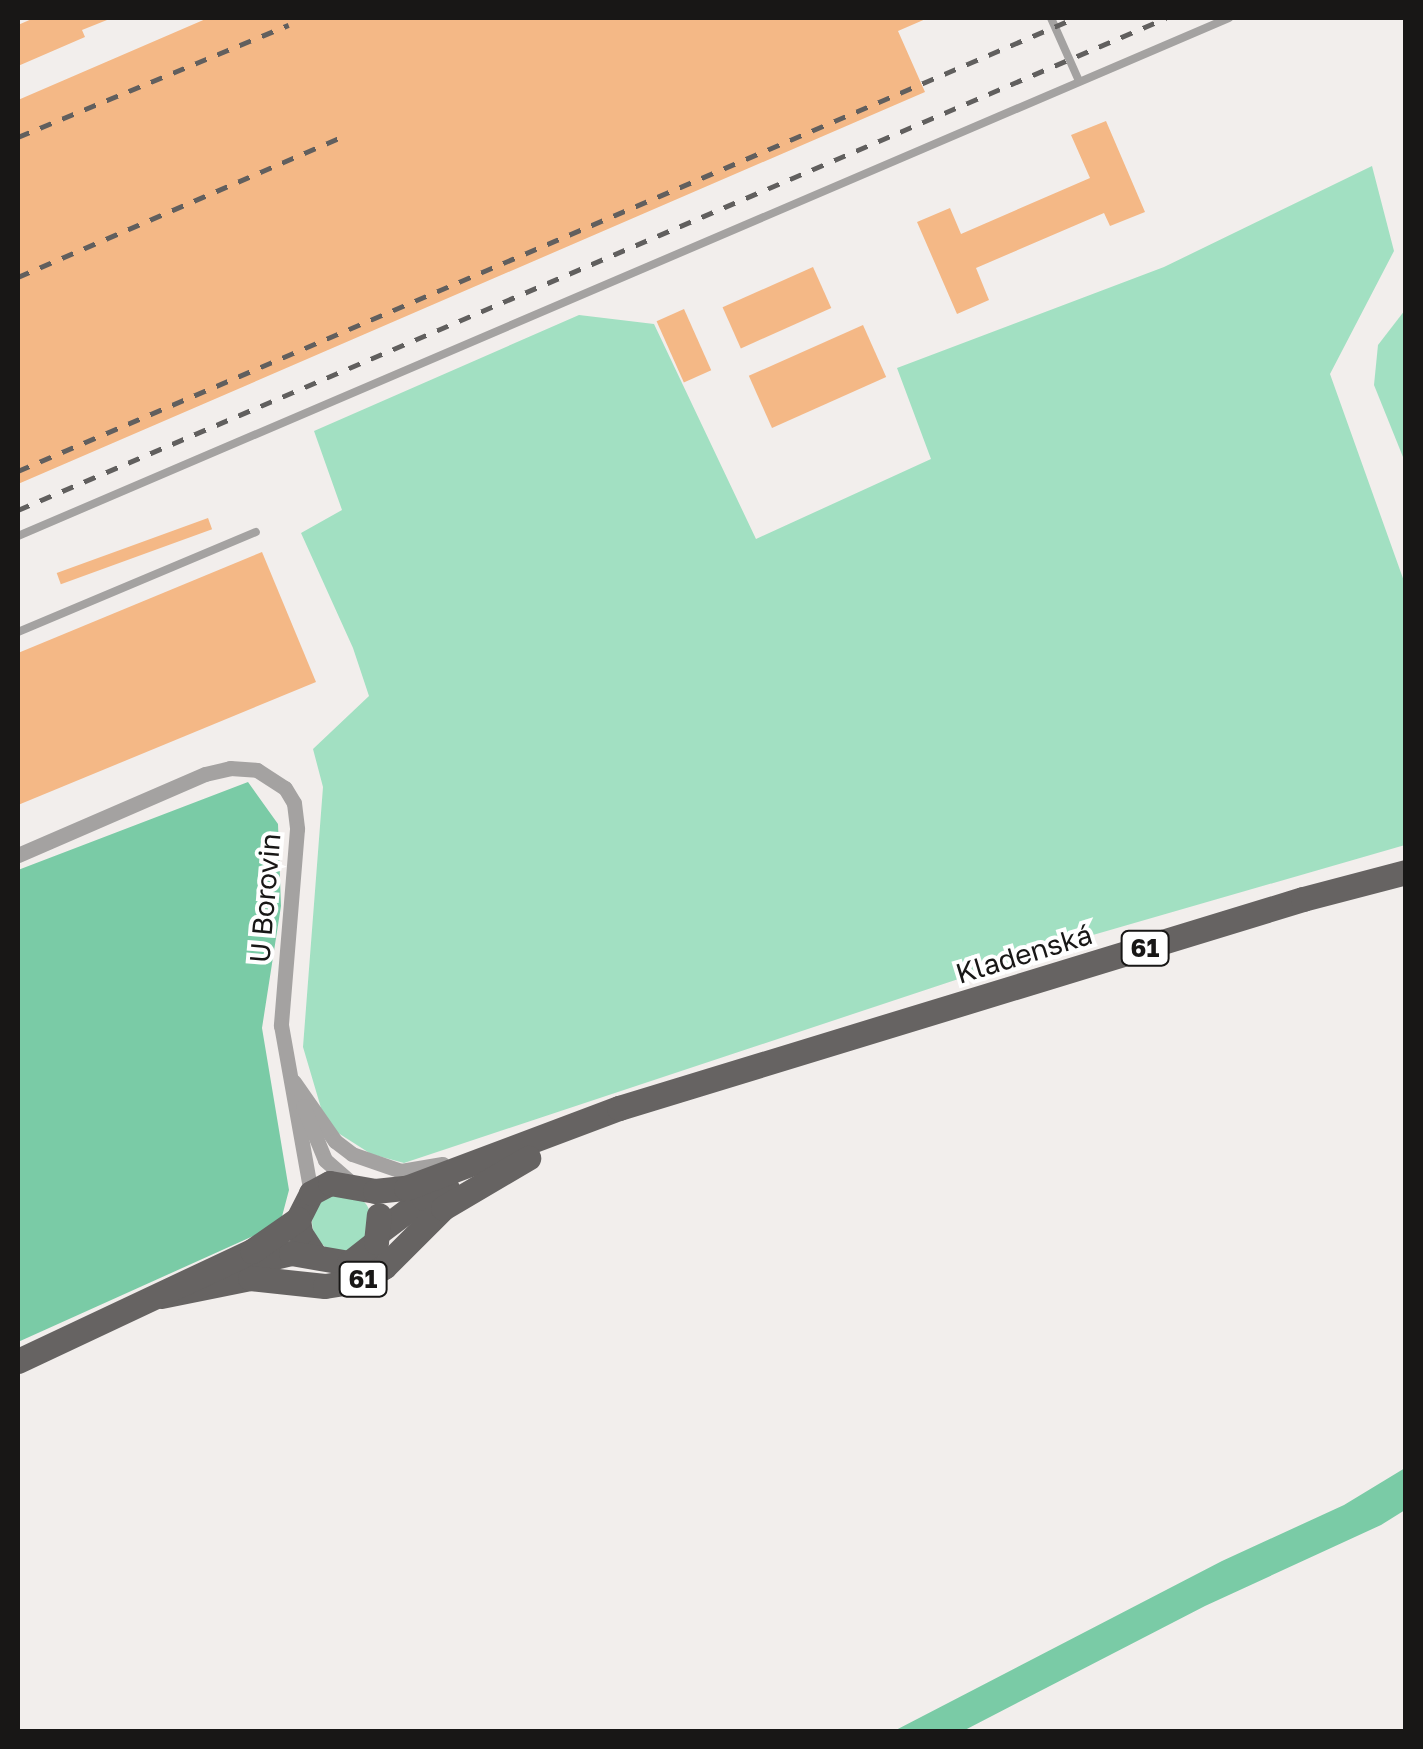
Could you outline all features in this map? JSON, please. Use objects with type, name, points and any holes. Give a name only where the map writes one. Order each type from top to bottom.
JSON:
[{"type":"main road","name":"Kladenská","points":[[775,1062],[1284,904],[1406,872]]},
{"type":"main road","name":"61","points":[[18,1361],[252,1251],[298,1219],[311,1193],[330,1183],[406,1188],[546,1134],[775,1062]]},
{"type":"main road","name":"61","points":[[160,1296],[268,1256],[315,1256],[337,1264],[360,1259],[380,1231],[424,1198],[775,1062]]},
{"type":"main road","name":"61","points":[[160,1296],[250,1278],[325,1286],[362,1280],[384,1268],[443,1208],[528,1158]]},
{"type":"main road","name":"61","points":[[357,1186],[378,1207],[380,1231]]},
{"type":"main road","name":"61","points":[[298,1219],[300,1234],[315,1256]]},
{"type":"street","name":"U Borovin","points":[[18,855],[205,774],[243,769],[274,778],[294,803],[298,829],[282,989],[289,1072]]},
{"type":"street","points":[[289,1072],[335,1141],[374,1164],[402,1171],[546,1134]]},
{"type":"street","points":[[289,1072],[326,1160],[357,1186]]},
{"type":"street","points":[[289,1072],[311,1193]]},
{"type":"lane","points":[[1051,18],[1079,82]]},
{"type":"lane","points":[[18,536],[1229,18]]},
{"type":"lane","points":[[18,632],[256,532]]},
{"type":"green space","points":[[1372,166],[1394,251],[1330,374],[1405,584],[1405,845],[1079,939],[404,1163],[371,1154],[335,1131],[321,1108],[303,1047],[323,787],[313,749],[369,696],[353,648],[301,533],[342,510],[314,431],[579,315],[654,324],[756,539],[931,459],[897,368],[1164,267]]},
{"type":"green space","points":[[1405,310],[1405,462],[1374,385],[1378,345]]},
{"type":"green space","points":[[248,782],[278,824],[281,906],[262,1028],[289,1190],[280,1224],[18,1342],[18,870]]},
{"type":"green space","points":[[342,1192],[363,1201],[372,1222],[363,1243],[342,1252],[321,1243],[312,1222],[321,1201]]},
{"type":"green space","points":[[1405,1468],[1405,1510],[1381,1525],[1205,1606],[963,1731],[894,1731],[1222,1561],[1344,1505]]},
{"type":"building","points":[[34,18],[112,18],[82,30],[85,37],[18,66],[18,25]]},
{"type":"building","points":[[208,18],[928,18],[898,31],[925,92],[18,484],[18,100]]},
{"type":"building","points":[[1106,121],[1145,212],[1110,226],[1104,213],[976,268],[989,300],[957,314],[917,222],[950,208],[961,234],[1090,178],[1071,135]]},
{"type":"building","points":[[813,267],[831,308],[741,348],[723,307]]},
{"type":"building","points":[[684,309],[711,370],[684,382],[657,321]]},
{"type":"building","points":[[863,325],[886,377],[772,428],[749,376]]},
{"type":"building","points":[[208,518],[212,529],[61,584],[57,573]]},
{"type":"building","points":[[262,552],[316,682],[18,805],[18,653]]},
{"type":"railway","points":[[18,471],[1075,18]]},
{"type":"railway","points":[[18,510],[1166,18]]},
{"type":"railway","points":[[18,137],[289,25]]},
{"type":"railway","points":[[18,277],[344,136]]}]
